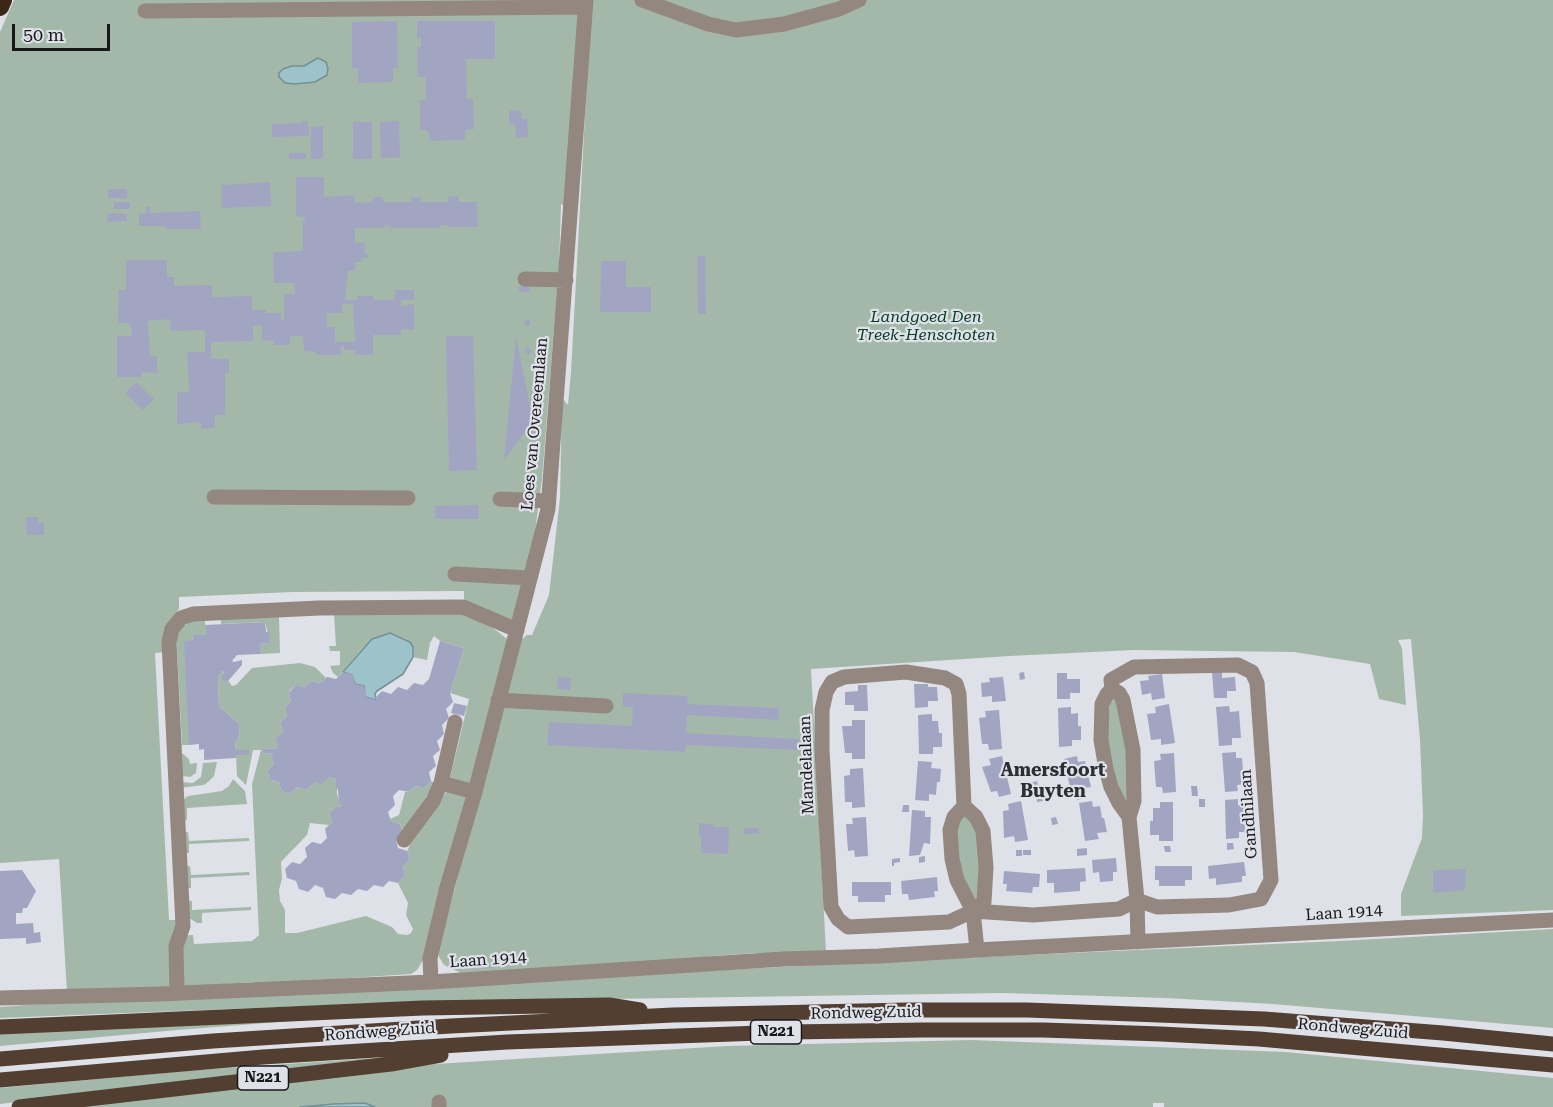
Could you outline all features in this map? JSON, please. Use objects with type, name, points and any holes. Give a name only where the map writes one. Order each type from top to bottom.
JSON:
[{"type":"highway","points":[[0,7],[3,0]]},
{"type":"main road","name":"N221","points":[[0,1027],[458,1007],[609,1005],[673,1016]]},
{"type":"main road","name":"Rondweg Zuid","points":[[0,1059],[332,1033],[673,1016],[908,1010],[1027,1010],[1264,1019],[1553,1044]]},
{"type":"main road","name":"Rondweg Zuid","points":[[0,1080],[263,1058],[507,1042],[789,1032],[1043,1030],[1259,1039],[1553,1065]]},
{"type":"main road","name":"N221","points":[[19,1107],[391,1064],[507,1042]]},
{"type":"street","points":[[642,0],[708,24],[736,30],[784,24],[839,9],[859,0]]},
{"type":"street","points":[[145,11],[585,3]]},
{"type":"street","name":"Loes van Overeemlaan","points":[[431,982],[430,958],[435,937],[517,630],[548,501],[585,3]]},
{"type":"street","points":[[555,211],[568,227]]},
{"type":"street","points":[[525,279],[566,280]]},
{"type":"street","points":[[214,497],[408,498]]},
{"type":"street","points":[[500,499],[548,501]]},
{"type":"street","points":[[454,574],[530,578]]},
{"type":"street","points":[[177,993],[176,946],[183,926],[169,642],[172,629],[181,618],[193,614],[319,608],[463,607],[517,630]]},
{"type":"street","name":"Gandhilaan","points":[[1238,665],[1252,672],[1257,683],[1271,880],[1260,899],[1229,905],[1157,907],[1137,900],[1129,817],[1134,801],[1133,750],[1123,700],[1119,693],[1112,689],[1111,680],[1134,667],[1238,665]]},
{"type":"street","name":"Mandelalaan","points":[[964,806],[959,694],[956,684],[945,678],[906,672],[843,676],[832,682],[826,692],[822,710],[822,750],[831,907],[838,919],[848,927],[949,922],[973,911]]},
{"type":"street","name":"Gandhilaan","points":[[1112,689],[1102,704],[1101,740],[1111,786],[1129,817]]},
{"type":"street","points":[[498,700],[606,706]]},
{"type":"street","points":[[404,840],[433,801],[441,783],[455,722]]},
{"type":"street","points":[[441,783],[475,792]]},
{"type":"street","points":[[973,911],[984,902],[986,846],[983,831],[976,817],[964,806],[954,818],[950,830],[951,849],[957,880],[973,911],[977,950]]},
{"type":"street","points":[[973,911],[1034,915],[1119,909],[1137,900],[1138,942]]},
{"type":"street","name":"Laan 1914","points":[[0,998],[431,982],[784,959],[879,956],[1553,920]]},
{"type":"green space","name":"Landgoed Den Treek-Henschoten","points":[[14,0],[1553,0],[1553,910],[1401,916],[1401,894],[1422,838],[1423,815],[1420,740],[1411,639],[1398,640],[1402,648],[1406,705],[1379,699],[1370,664],[1294,652],[1134,650],[1010,656],[811,669],[826,952],[767,956],[755,953],[673,961],[461,973],[444,965],[439,957],[438,944],[449,910],[518,646],[527,635],[532,635],[549,595],[560,498],[562,398],[568,405],[571,372],[591,5],[569,210],[561,204],[559,266],[542,479],[527,591],[516,618],[510,622],[464,601],[464,591],[293,592],[179,597],[179,609],[169,622],[165,652],[155,653],[169,920],[179,920],[174,936],[193,935],[194,944],[252,941],[259,935],[252,784],[261,750],[253,750],[246,785],[237,776],[236,755],[249,755],[249,750],[236,750],[235,742],[238,741],[240,725],[219,706],[218,677],[222,671],[232,686],[236,685],[252,668],[300,663],[315,667],[326,678],[321,683],[311,681],[305,687],[296,685],[289,691],[291,701],[285,707],[287,716],[280,723],[283,732],[278,748],[264,749],[264,754],[273,753],[274,764],[267,771],[270,780],[279,782],[281,791],[290,794],[297,787],[306,790],[315,782],[329,777],[336,779],[335,785],[337,785],[337,794],[341,804],[329,813],[332,822],[329,825],[310,823],[307,835],[281,862],[282,878],[279,890],[280,901],[285,910],[285,933],[297,933],[366,916],[392,927],[398,934],[411,933],[413,929],[406,915],[408,903],[398,883],[405,876],[403,867],[410,860],[407,851],[415,834],[433,813],[446,792],[461,793],[468,799],[423,960],[417,970],[411,974],[257,984],[253,982],[222,986],[67,992],[59,859],[0,863],[0,32]]},
{"type":"green space","points":[[462,612],[483,621],[497,631],[507,639],[508,647],[472,784],[450,778],[469,699],[450,693],[464,648],[440,641],[434,636],[430,643],[427,660],[413,657],[414,652],[406,639],[390,633],[362,649],[338,677],[330,666],[340,665],[340,651],[330,651],[329,646],[336,646],[334,614]]},
{"type":"green space","points":[[279,617],[280,653],[260,654],[260,644],[270,643],[265,622],[221,624],[221,619]]},
{"type":"green space","points":[[191,621],[205,621],[206,635],[193,635],[189,745],[182,745],[176,631]]},
{"type":"green space","points":[[1111,695],[1115,695],[1129,749],[1127,802],[1116,782],[1106,740]]},
{"type":"green space","points":[[183,754],[189,759],[190,764],[197,763],[196,773],[190,777],[182,776],[178,755]]},
{"type":"green space","points":[[217,762],[214,776],[204,785],[179,788],[181,782],[193,783],[201,777],[203,763]]},
{"type":"green space","points":[[233,779],[245,791],[247,804],[187,808],[187,820],[184,820],[183,800],[188,796],[222,791]]},
{"type":"green space","points":[[431,781],[435,783],[397,843],[396,840],[403,833],[400,824],[390,819],[399,815],[405,792],[409,792],[415,786],[424,788]]},
{"type":"green space","points":[[962,817],[971,817],[976,824],[982,870],[976,904],[958,868],[956,822]]},
{"type":"green space","points":[[185,832],[188,832],[189,841],[249,838],[249,841],[189,844],[189,853],[186,853]]},
{"type":"green space","points":[[186,866],[190,866],[191,875],[249,872],[250,875],[191,878],[191,888],[187,888]]},
{"type":"green space","points":[[187,901],[192,901],[192,910],[251,907],[251,910],[202,913],[202,923],[197,923],[189,918]]},
{"type":"green space","points":[[1553,929],[1553,1028],[1273,1004],[1003,993],[410,1002],[0,1018],[0,1007],[40,1004]]},
{"type":"green space","points":[[343,1017],[178,1030],[0,1046],[0,1030]]},
{"type":"green space","points":[[971,1040],[1286,1052],[1553,1078],[1553,1107],[1164,1107],[1164,1103],[1153,1103],[1153,1107],[445,1107],[444,1098],[434,1107],[375,1107],[365,1103],[300,1107],[35,1107],[419,1065],[727,1046]]},
{"type":"green space","points":[[391,1057],[0,1104],[0,1088],[196,1070]]},
{"type":"water","points":[[318,58],[326,62],[328,69],[327,75],[315,82],[285,83],[279,77],[283,69],[304,66]]},
{"type":"water","points":[[390,633],[410,642],[413,647],[413,657],[403,674],[377,691],[376,700],[365,697],[364,686],[355,684],[352,675],[343,672],[372,639]]},
{"type":"water","points":[[365,1103],[375,1107],[300,1107],[333,1104]]},
{"type":"building","points":[[397,21],[398,68],[393,68],[393,82],[358,83],[358,68],[352,68],[352,22]]},
{"type":"building","points":[[417,21],[495,21],[495,59],[466,59],[467,99],[473,99],[474,129],[465,132],[465,140],[429,141],[429,132],[420,130],[420,100],[426,100],[426,77],[418,77],[417,47],[421,47],[421,38],[417,38]]},
{"type":"building","points":[[521,110],[522,119],[527,118],[528,137],[516,138],[515,124],[509,125],[509,111]]},
{"type":"building","points":[[302,121],[308,121],[309,136],[272,137],[272,124],[302,123]]},
{"type":"building","points":[[399,121],[400,158],[381,158],[380,122]]},
{"type":"building","points":[[353,122],[372,122],[372,159],[353,159]]},
{"type":"building","points":[[323,126],[323,159],[311,159],[311,127]]},
{"type":"building","points":[[289,153],[306,153],[306,159],[289,159]]},
{"type":"building","points":[[296,177],[324,177],[324,197],[355,195],[355,203],[373,202],[373,197],[383,197],[383,202],[411,202],[411,197],[421,197],[421,202],[448,202],[448,197],[459,196],[459,202],[477,202],[478,227],[441,225],[440,228],[391,228],[385,225],[384,228],[355,228],[355,243],[365,243],[365,254],[368,254],[368,258],[361,258],[361,262],[355,262],[355,271],[348,271],[345,300],[357,300],[357,296],[373,296],[373,300],[394,300],[395,290],[414,290],[414,300],[401,300],[401,306],[414,304],[414,330],[401,329],[401,335],[373,335],[373,355],[355,355],[355,350],[344,350],[344,346],[341,346],[341,355],[316,355],[316,352],[304,351],[303,336],[290,336],[290,345],[274,345],[274,340],[262,341],[262,325],[253,326],[253,341],[211,342],[211,359],[229,359],[229,373],[225,373],[225,415],[215,415],[215,428],[201,429],[201,422],[177,424],[177,392],[189,392],[187,352],[205,352],[205,330],[171,331],[170,319],[148,321],[150,356],[157,356],[157,373],[141,372],[141,377],[117,377],[117,336],[132,336],[130,323],[118,323],[118,290],[126,290],[126,260],[167,260],[167,277],[174,277],[174,286],[212,285],[212,297],[252,296],[252,310],[281,313],[281,320],[284,320],[284,294],[295,294],[294,283],[274,283],[273,252],[303,251],[303,220],[305,217],[296,216]],"holes":[[[342,304],[353,304],[355,342],[335,342],[335,327],[327,327],[327,313],[342,313]]]},
{"type":"building","points":[[270,182],[271,206],[222,208],[221,185]]},
{"type":"building","points":[[108,189],[127,189],[127,198],[108,198]]},
{"type":"building","points":[[114,202],[130,202],[130,209],[114,209]]},
{"type":"building","points":[[146,207],[150,207],[150,213],[200,211],[201,229],[139,226],[139,213],[146,213]]},
{"type":"building","points":[[108,213],[127,214],[127,221],[107,222]]},
{"type":"building","points":[[697,256],[705,256],[706,314],[698,314]]},
{"type":"building","points":[[601,261],[626,261],[626,287],[651,287],[651,312],[600,312]]},
{"type":"building","points":[[519,286],[529,286],[530,292],[519,292]]},
{"type":"building","points":[[530,319],[530,326],[525,326],[525,320]]},
{"type":"building","points":[[446,336],[473,336],[477,470],[449,471]]},
{"type":"building","points":[[516,336],[533,421],[504,460]]},
{"type":"building","points":[[528,347],[532,351],[528,355],[524,351]]},
{"type":"building","points":[[136,382],[154,399],[143,410],[125,393]]},
{"type":"building","points":[[478,505],[479,519],[435,519],[435,506]]},
{"type":"building","points":[[26,517],[38,517],[38,523],[44,523],[44,535],[27,535]]},
{"type":"building","points":[[265,622],[270,643],[260,644],[260,654],[237,655],[232,661],[242,660],[242,665],[228,681],[222,681],[224,673],[222,671],[218,677],[219,706],[240,725],[238,741],[235,742],[236,750],[249,750],[249,755],[204,760],[204,749],[199,750],[199,744],[189,745],[184,641],[193,640],[193,635],[206,635],[205,625]]},
{"type":"building","points":[[440,641],[464,648],[450,693],[453,702],[446,709],[449,718],[442,725],[444,734],[437,741],[440,750],[433,756],[436,766],[429,772],[431,781],[424,788],[415,786],[409,792],[399,790],[393,796],[395,805],[388,812],[391,821],[400,824],[403,833],[396,840],[398,848],[407,851],[410,860],[403,867],[405,876],[398,883],[389,881],[383,887],[374,885],[367,891],[358,889],[351,895],[342,893],[335,899],[326,897],[323,888],[315,885],[308,892],[299,889],[296,881],[287,878],[285,869],[292,862],[300,864],[307,857],[305,848],[312,842],[321,844],[327,838],[325,829],[332,822],[329,813],[341,804],[335,785],[336,779],[329,777],[322,784],[315,782],[306,790],[297,787],[290,794],[281,791],[279,782],[270,780],[267,771],[274,764],[273,753],[264,754],[263,749],[278,748],[276,739],[283,732],[280,723],[287,716],[285,707],[291,701],[289,692],[296,685],[305,687],[311,681],[321,683],[327,677],[336,679],[343,672],[353,675],[355,684],[364,686],[365,697],[376,700],[375,698],[382,691],[391,694],[398,687],[407,690],[414,683],[423,685],[429,679]]},
{"type":"building","points":[[1222,671],[1222,678],[1235,677],[1236,691],[1227,691],[1227,698],[1214,698],[1212,672]]},
{"type":"building","points":[[1024,672],[1025,679],[1020,680],[1019,673]]},
{"type":"building","points":[[1057,673],[1067,673],[1067,679],[1080,679],[1080,693],[1070,693],[1070,699],[1057,699]]},
{"type":"building","points":[[1162,674],[1165,698],[1152,700],[1151,693],[1142,695],[1140,681],[1149,680],[1148,676]]},
{"type":"building","points":[[558,677],[571,678],[570,690],[557,689]]},
{"type":"building","points":[[1003,677],[1006,701],[992,702],[992,696],[982,697],[981,683],[990,682],[989,678]]},
{"type":"building","points":[[914,684],[928,684],[928,687],[937,687],[938,701],[928,701],[928,707],[915,708]]},
{"type":"building","points":[[858,685],[867,685],[868,711],[854,711],[854,705],[845,705],[845,692],[858,691]]},
{"type":"building","points":[[623,693],[688,696],[687,704],[779,708],[778,720],[687,715],[686,733],[798,739],[798,750],[686,745],[685,752],[547,745],[549,722],[632,726],[633,707],[623,707]]},
{"type":"building","points":[[454,703],[467,706],[464,716],[451,713]]},
{"type":"building","points":[[1169,704],[1175,743],[1161,745],[1161,739],[1151,740],[1147,714],[1156,713],[1155,707]]},
{"type":"building","points":[[1229,706],[1230,712],[1239,711],[1241,738],[1232,738],[1232,745],[1219,746],[1216,707]]},
{"type":"building","points":[[1071,707],[1071,714],[1078,713],[1081,740],[1072,740],[1072,746],[1059,747],[1058,708]]},
{"type":"building","points":[[999,710],[1002,749],[989,750],[988,744],[982,744],[979,718],[986,717],[985,711]]},
{"type":"building","points":[[932,714],[932,721],[938,721],[939,733],[942,733],[942,747],[933,747],[933,754],[919,754],[918,715]]},
{"type":"building","points":[[852,720],[865,720],[865,759],[852,759],[852,753],[845,753],[842,726],[852,726]]},
{"type":"building","points":[[1236,752],[1236,758],[1242,758],[1244,784],[1237,785],[1238,791],[1225,792],[1222,753]]},
{"type":"building","points":[[1174,753],[1176,792],[1163,793],[1162,787],[1156,787],[1154,761],[1161,760],[1160,754]]},
{"type":"building","points":[[1002,756],[1011,794],[999,797],[997,791],[991,792],[982,767],[991,765],[989,759]]},
{"type":"building","points":[[1077,756],[1078,762],[1085,761],[1091,787],[1084,788],[1087,798],[1077,800],[1076,796],[1072,797],[1064,759]]},
{"type":"building","points":[[918,761],[932,762],[931,768],[941,769],[936,795],[929,794],[929,801],[915,800]]},
{"type":"building","points":[[863,768],[865,807],[852,808],[852,802],[845,802],[844,776],[850,775],[850,769]]},
{"type":"building","points":[[1037,781],[1039,791],[1028,793],[1026,784]]},
{"type":"building","points":[[1191,786],[1197,786],[1198,796],[1192,796]]},
{"type":"building","points":[[1040,792],[1043,801],[1037,802],[1036,793]]},
{"type":"building","points":[[1199,799],[1205,799],[1205,807],[1199,807]]},
{"type":"building","points":[[1238,799],[1238,805],[1245,805],[1245,832],[1239,832],[1239,838],[1226,839],[1225,800]]},
{"type":"building","points":[[1021,801],[1028,840],[1015,842],[1014,836],[1004,838],[1003,811],[1009,810],[1008,804]]},
{"type":"building","points":[[1092,801],[1093,807],[1100,806],[1107,832],[1097,833],[1099,839],[1085,841],[1079,803]]},
{"type":"building","points":[[1160,802],[1173,802],[1173,841],[1159,841],[1159,835],[1150,835],[1153,808],[1160,808]]},
{"type":"building","points":[[903,805],[909,805],[909,812],[902,812]]},
{"type":"building","points":[[912,810],[925,811],[925,817],[931,817],[930,844],[924,843],[920,855],[909,856]]},
{"type":"building","points":[[866,817],[868,856],[855,857],[854,850],[848,851],[846,824],[853,824],[852,818]]},
{"type":"building","points":[[1056,817],[1058,824],[1052,825],[1051,818]]},
{"type":"building","points":[[699,823],[713,824],[713,827],[729,827],[728,854],[701,853]]},
{"type":"building","points":[[744,828],[759,828],[759,834],[744,834]]},
{"type":"building","points":[[1227,843],[1233,843],[1234,849],[1227,850]]},
{"type":"building","points":[[1164,846],[1170,846],[1171,852],[1165,852]]},
{"type":"building","points":[[1087,848],[1087,855],[1077,856],[1077,849]]},
{"type":"building","points":[[1016,850],[1022,850],[1022,856],[1016,856]]},
{"type":"building","points":[[1023,850],[1031,850],[1031,855],[1023,855]]},
{"type":"building","points":[[925,856],[925,862],[919,863],[919,857]]},
{"type":"building","points":[[900,858],[900,862],[892,866],[892,859]]},
{"type":"building","points":[[1116,858],[1117,872],[1113,872],[1113,881],[1100,882],[1099,872],[1093,873],[1092,860]]},
{"type":"building","points":[[1244,862],[1246,876],[1242,876],[1242,882],[1216,885],[1216,878],[1209,879],[1208,866]]},
{"type":"building","points":[[1155,866],[1192,866],[1192,880],[1185,880],[1185,886],[1159,886],[1159,880],[1155,880]]},
{"type":"building","points":[[1085,868],[1086,881],[1080,882],[1080,891],[1054,893],[1054,883],[1047,883],[1047,870]]},
{"type":"building","points":[[1466,869],[1465,890],[1433,892],[1433,870]]},
{"type":"building","points":[[22,870],[36,891],[27,908],[23,908],[22,913],[16,913],[16,924],[33,923],[34,933],[40,932],[41,942],[26,944],[26,938],[0,939],[0,871]]},
{"type":"building","points":[[1004,871],[1040,874],[1039,887],[1033,887],[1032,893],[1006,891],[1007,884],[1003,884]]},
{"type":"building","points":[[937,877],[938,891],[934,891],[935,897],[909,900],[908,894],[902,894],[901,881]]},
{"type":"building","points":[[852,882],[891,882],[891,895],[885,895],[885,902],[858,902],[858,896],[852,896]]},
{"type":"district","name":"Amersfoort Buyten","points":[[1053,781]]}]
